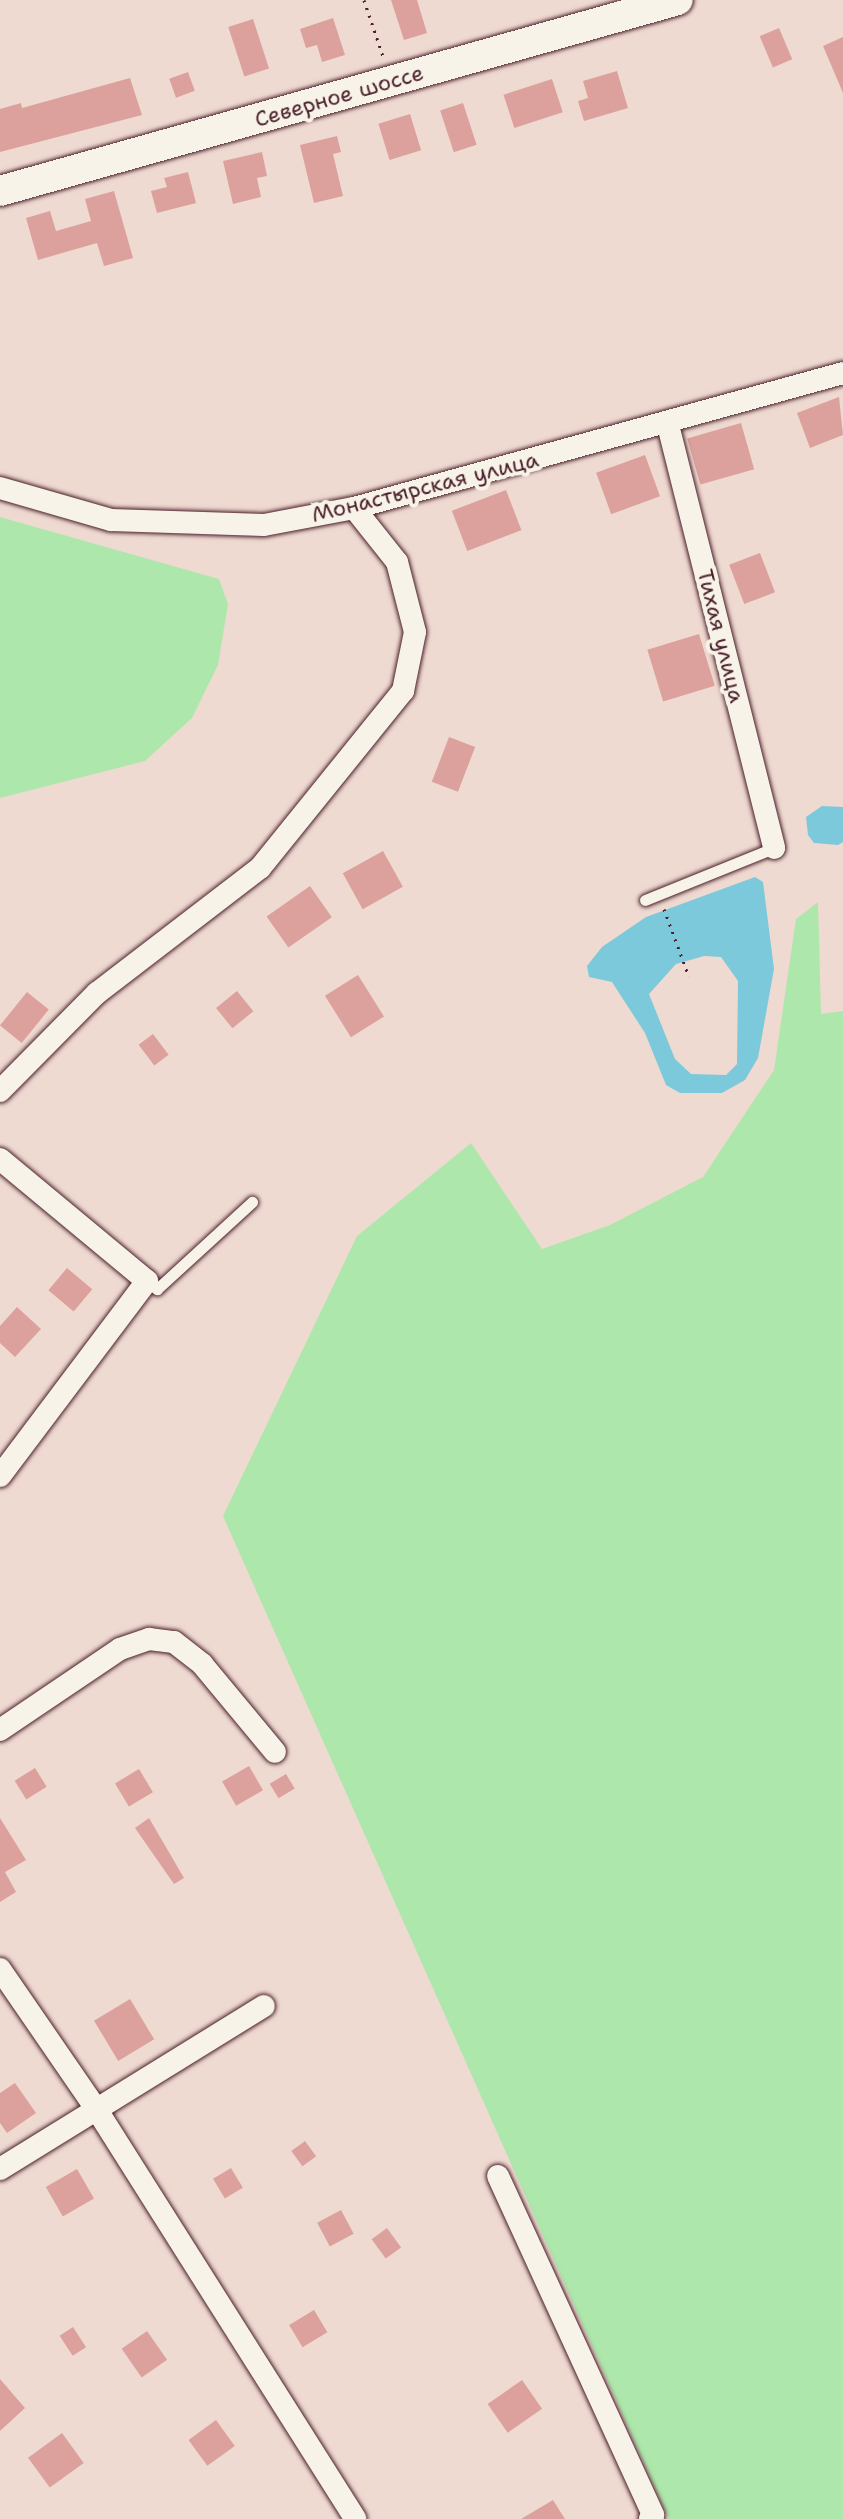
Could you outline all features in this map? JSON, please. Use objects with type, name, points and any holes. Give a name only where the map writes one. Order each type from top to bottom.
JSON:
[{"type":"main road","name":"Северное шоссе","points":[[0,191],[678,0]]},
{"type":"street","name":"Монастырская улица","points":[[0,488],[111,520],[181,525],[264,525],[354,508],[668,425],[843,373]]},
{"type":"street","name":"Тихая улица","points":[[668,425],[774,848]]},
{"type":"street","points":[[0,1091],[97,993],[260,868],[403,691],[415,632],[397,562],[354,508]]},
{"type":"street","points":[[0,1159],[147,1281],[0,1476]]},
{"type":"street","points":[[0,1730],[120,1649],[149,1639],[174,1642],[202,1664],[275,1752]]},
{"type":"street","points":[[0,1969],[95,2107],[355,2519]]},
{"type":"street","points":[[0,2169],[95,2107],[264,2006]]},
{"type":"street","points":[[498,2176],[653,2515],[650,2519]]},
{"type":"lane","points":[[645,900],[774,848]]},
{"type":"lane","points":[[147,1281],[157,1289],[252,1202]]},
{"type":"path","points":[[364,0],[391,82]]},
{"type":"path","points":[[658,895],[689,977]]},
{"type":"green space","points":[[0,517],[219,579],[228,604],[218,665],[192,718],[145,761],[0,798]]},
{"type":"green space","points":[[818,902],[821,1014],[843,1011],[843,2519],[669,2519],[223,1516],[357,1236],[471,1143],[542,1249],[610,1225],[703,1177],[774,1070],[796,919]]},
{"type":"water","points":[[822,806],[843,807],[843,842],[838,845],[814,843],[808,835],[806,817]]},
{"type":"water","points":[[755,877],[763,882],[774,969],[758,1058],[745,1080],[722,1093],[680,1093],[666,1085],[645,1033],[612,982],[589,977],[587,966],[602,947],[646,917]],"holes":[[[704,956],[721,957],[738,981],[737,1064],[726,1075],[691,1074],[675,1059],[649,994],[676,964]]]},
{"type":"building","points":[[391,0],[417,0],[427,33],[404,40]]},
{"type":"building","points":[[333,18],[345,55],[322,62],[317,45],[306,48],[300,29]]},
{"type":"building","points":[[253,19],[269,68],[244,76],[228,27]]},
{"type":"building","points":[[779,28],[792,59],[773,68],[760,36]]},
{"type":"building","points":[[843,37],[843,93],[823,46]]},
{"type":"building","points":[[617,71],[628,108],[584,121],[578,101],[588,98],[583,81]]},
{"type":"building","points":[[188,72],[195,91],[176,98],[169,79]]},
{"type":"building","points":[[130,78],[142,115],[0,152],[0,109],[21,103],[22,108]]},
{"type":"building","points":[[552,79],[563,112],[514,128],[503,95]]},
{"type":"building","points":[[463,103],[477,145],[454,152],[440,110]]},
{"type":"building","points":[[410,114],[421,150],[390,160],[378,124]]},
{"type":"building","points":[[337,136],[341,152],[333,154],[343,196],[314,203],[300,145]]},
{"type":"building","points":[[262,152],[267,176],[257,178],[261,197],[233,204],[223,161]]},
{"type":"building","points":[[188,172],[196,203],[157,213],[151,191],[167,187],[164,178]]},
{"type":"building","points":[[114,191],[133,258],[104,266],[97,243],[38,260],[26,218],[50,211],[56,231],[91,221],[85,199]]},
{"type":"building","points":[[839,397],[843,435],[810,448],[797,413]]},
{"type":"building","points":[[741,423],[754,469],[700,485],[687,438]]},
{"type":"building","points":[[645,455],[660,496],[611,514],[596,473]]},
{"type":"building","points":[[506,490],[521,530],[467,551],[452,511]]},
{"type":"building","points":[[760,553],[775,592],[744,604],[729,565]]},
{"type":"building","points":[[699,634],[715,686],[663,701],[647,650]]},
{"type":"building","points":[[449,737],[475,747],[458,792],[432,782]]},
{"type":"building","points":[[383,851],[403,887],[363,909],[343,873]]},
{"type":"building","points":[[310,886],[332,917],[288,948],[267,916]]},
{"type":"building","points":[[358,975],[384,1017],[351,1037],[325,996]]},
{"type":"building","points":[[237,991],[253,1011],[232,1028],[216,1008]]},
{"type":"building","points":[[27,992],[49,1010],[22,1043],[0,1025]]},
{"type":"building","points":[[153,1034],[169,1055],[154,1066],[139,1045]]},
{"type":"building","points":[[67,1268],[92,1289],[74,1311],[48,1290]]},
{"type":"building","points":[[17,1307],[41,1329],[15,1357],[0,1343],[0,1326]]},
{"type":"building","points":[[249,1766],[263,1790],[236,1806],[222,1782]]},
{"type":"building","points":[[35,1768],[47,1787],[26,1799],[15,1781]]},
{"type":"building","points":[[139,1769],[153,1792],[129,1807],[115,1783]]},
{"type":"building","points":[[286,1774],[295,1789],[278,1798],[270,1784]]},
{"type":"building","points":[[0,1818],[26,1860],[5,1872],[16,1892],[0,1902]]},
{"type":"building","points":[[149,1818],[184,1878],[174,1884],[135,1828]]},
{"type":"building","points":[[130,1999],[154,2039],[118,2061],[94,2021]]},
{"type":"building","points":[[15,2083],[36,2113],[7,2133],[0,2123],[0,2093]]},
{"type":"building","points":[[305,2141],[316,2156],[302,2166],[291,2151]]},
{"type":"building","points":[[231,2168],[243,2188],[225,2199],[213,2179]]},
{"type":"building","points":[[77,2169],[94,2198],[63,2216],[46,2187]]},
{"type":"building","points":[[341,2210],[354,2234],[330,2247],[317,2223]]},
{"type":"building","points":[[387,2228],[401,2247],[386,2259],[372,2239]]},
{"type":"building","points":[[314,2310],[327,2332],[303,2347],[289,2325]]},
{"type":"building","points":[[73,2327],[86,2347],[73,2356],[60,2336]]},
{"type":"building","points":[[147,2331],[167,2360],[142,2377],[122,2349]]},
{"type":"building","points":[[0,2379],[25,2408],[0,2431]]},
{"type":"building","points":[[522,2380],[542,2409],[508,2433],[488,2404]]},
{"type":"building","points":[[216,2420],[235,2446],[207,2466],[188,2440]]},
{"type":"building","points":[[62,2433],[84,2463],[50,2488],[28,2458]]},
{"type":"building","points":[[553,2500],[565,2519],[521,2519]]}]
